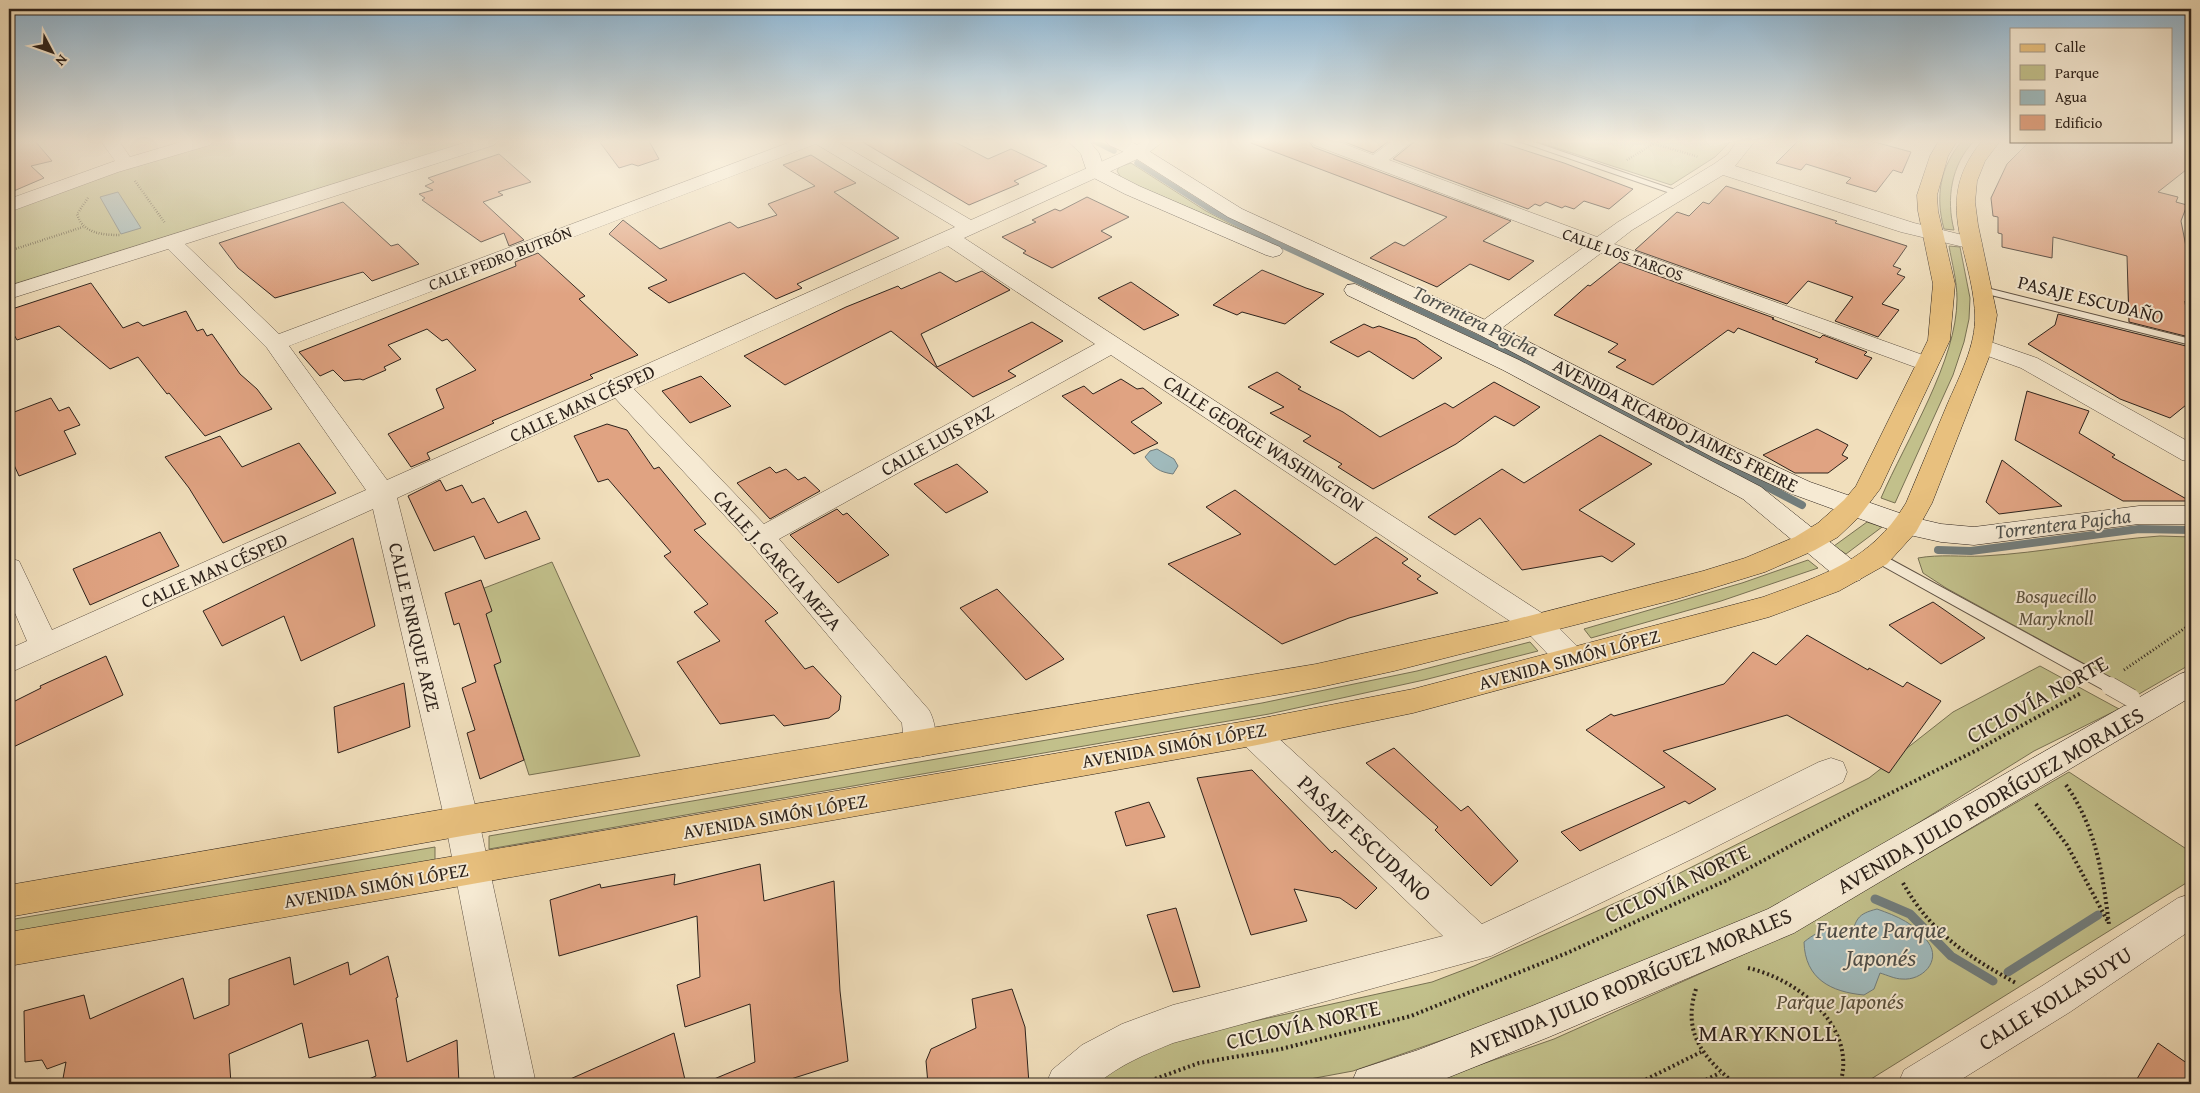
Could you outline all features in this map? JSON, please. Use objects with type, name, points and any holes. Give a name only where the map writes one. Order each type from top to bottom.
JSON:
[{"type":"main road","points":[[9,901],[462,821],[1316,676],[1411,656],[1538,625],[1693,584],[1754,565],[1809,541],[1840,521],[1854,507],[1867,489],[1939,340],[1944,284],[1928,211],[1928,192]]},
{"type":"main road","name":"AVENIDA SIMÓN LÓPEZ","points":[[9,949],[1252,733],[1413,701],[1769,606],[1864,565],[1906,525],[1919,503],[1982,346],[1986,317],[1983,290],[1965,207],[1966,192]]},
{"type":"street","points":[[9,206],[55,192]]},
{"type":"street","points":[[9,293],[170,234],[314,192]]},
{"type":"street","name":"CALLE PEDRO BUTRÓN","points":[[275,343],[674,192]]},
{"type":"street","name":"CALLE GEORGE WASHINGTON","points":[[899,192],[959,232],[1113,344],[1538,625],[1571,659]]},
{"type":"street","name":"CALLE MAN CÉSPED","points":[[9,662],[1048,192]]},
{"type":"street","name":"AVENIDA RICARDO JAIMES FREIRE","points":[[1137,192],[1293,260],[1511,365],[1752,493],[1809,541],[1864,565]]},
{"type":"street","name":"AVENIDA RICARDO JAIMES FREIRE","points":[[1207,192],[1235,213],[1486,329],[1778,478],[1906,525],[1941,533],[1974,536],[2010,533],[2139,515],[2191,515]]},
{"type":"street","name":"CALLE LOS TARCOS","points":[[1458,192],[1926,364]]},
{"type":"street","points":[[1800,192],[1934,236],[1972,243]]},
{"type":"street","points":[[1486,329],[1598,245],[1679,193]]},
{"type":"street","name":"CALLE ENRIQUE ARZE","points":[[170,234],[275,343],[383,494],[462,821],[516,1084]]},
{"type":"street","name":"CALLE LUIS PAZ","points":[[761,536],[1113,344]]},
{"type":"street","points":[[1982,346],[2029,363],[2191,454]]},
{"type":"street","name":"CALLE J. GARCIA MEZA","points":[[617,386],[761,536],[918,719],[920,744]]},
{"type":"street","points":[[9,568],[44,646]]},
{"type":"street","name":"AVENIDA JULIO RODRÍGUEZ MORALES","points":[[1371,1084],[1418,1070],[1535,1024],[1781,921],[1886,862],[2012,785],[2140,703],[2191,682]]},
{"type":"street","name":"PASAJE ESCUDANO","points":[[1252,733],[1478,944]]},
{"type":"street","points":[[1066,1084],[1096,1059],[1136,1038],[1173,1024],[1478,944],[1686,845],[1831,772]]},
{"type":"street","name":"CALLE KOLLASUYU","points":[[1918,1084],[2056,999],[2191,910]]},
{"type":"lane","name":"PASAJE ESCUDAÑO","points":[[1983,290],[2191,342]]},
{"type":"lane","points":[[1864,565],[2091,675],[2140,703]]},
{"type":"path","points":[[142,192],[170,234]]},
{"type":"path","points":[[94,194],[81,206],[77,214],[78,221],[83,227],[101,233],[128,235]]},
{"type":"path","points":[[9,251],[83,227]]},
{"type":"path","name":"CICLOVÍA NORTE","points":[[2118,674],[2191,624]]},
{"type":"path","name":"CICLOVÍA NORTE","points":[[1141,1084],[1153,1078],[1199,1064],[1281,1049],[1411,1016],[1494,983],[1726,881],[1863,807],[1978,750],[2083,692]]},
{"type":"path","points":[[2030,799],[2048,816],[2109,924],[2103,874],[2092,837],[2074,796],[2062,781]]},
{"type":"path","points":[[1900,875],[1913,902],[1932,927],[1946,940],[1978,962],[2016,983]]},
{"type":"path","points":[[1740,966],[1762,970],[1781,977],[1799,988],[1814,1002],[1841,1043],[1845,1064],[1840,1084]]},
{"type":"path","points":[[1701,980],[1693,996],[1691,1007],[1694,1035],[1702,1052],[1720,1072],[1735,1084]]},
{"type":"path","points":[[1637,1084],[1702,1052]]},
{"type":"path","points":[[1697,1084],[1720,1072]]},
{"type":"green space","points":[[58,192],[314,192],[9,288],[9,210]]},
{"type":"green space","points":[[1152,192],[1176,192],[1206,211],[1248,233]]},
{"type":"green space","points":[[1940,192],[1951,192],[1954,230],[1944,229],[1941,217]]},
{"type":"green space","points":[[1949,246],[1960,247],[1970,298],[1969,319],[1964,342],[1953,375],[1895,503],[1881,498],[1940,374],[1955,323],[1957,292]]},
{"type":"green space","points":[[1867,522],[1882,527],[1846,554],[1834,546]]},
{"type":"green space","name":"Bosquecillo Maryknoll","points":[[2160,536],[2191,537],[2191,664],[2139,694],[1946,588],[1923,573],[1918,558],[2005,554]]},
{"type":"green space","points":[[1808,560],[1818,568],[1721,601],[1591,638],[1584,629],[1742,583]]},
{"type":"green space","points":[[552,562],[640,756],[529,775],[497,674],[474,592]]},
{"type":"green space","points":[[1530,642],[1538,651],[1424,680],[1269,714],[489,849],[489,836],[1262,703],[1417,671]]},
{"type":"green space","points":[[2040,666],[2119,709],[2034,751],[1862,858],[1767,911],[1526,1011],[1353,1071],[1283,1084],[1084,1084],[1102,1069],[1142,1048],[1209,1031],[1432,982],[1474,966],[1660,883],[1869,778],[1953,712]]},
{"type":"green space","name":"Parque Japonés","points":[[2069,772],[2191,852],[2191,880],[1863,1084],[1425,1084],[1554,1039],[1789,934]]},
{"type":"green space","points":[[435,847],[435,861],[9,934],[9,920]]},
{"type":"water","points":[[118,192],[141,228],[121,234],[100,197]]},
{"type":"water","points":[[1157,449],[1174,459],[1178,466],[1173,474],[1157,469],[1145,457],[1150,451]]},
{"type":"water","name":"Fuente Parque Japonés","points":[[1877,909],[1905,921],[1918,930],[1932,949],[1933,956],[1928,968],[1923,973],[1909,979],[1880,973],[1874,989],[1864,995],[1841,991],[1822,981],[1809,965],[1804,942],[1816,934],[1827,931],[1837,932],[1851,938],[1858,918],[1865,913]]},
{"type":"building","points":[[426,192],[498,192],[503,195],[483,202],[524,240],[509,246],[504,233],[481,242],[422,200],[425,198],[419,194]]},
{"type":"building","points":[[799,192],[834,192],[899,238],[797,284],[802,288],[776,299],[744,273],[669,303],[648,288],[667,280],[609,234],[623,220],[660,249],[730,222],[738,228],[777,215],[768,204]]},
{"type":"building","points":[[947,192],[1000,192],[969,205]]},
{"type":"building","points":[[1381,192],[1433,192],[1511,221],[1483,241],[1534,261],[1509,280],[1470,264],[1437,287],[1370,258],[1395,242],[1404,246],[1447,217]]},
{"type":"building","points":[[1482,192],[1629,192],[1609,209],[1584,201],[1574,209],[1565,206],[1562,208],[1546,202],[1540,206],[1535,204],[1528,209]]},
{"type":"building","points":[[1720,192],[1745,192],[1837,221],[1835,223],[1907,246],[1893,266],[1901,269],[1897,274],[1905,277],[1882,304],[1899,310],[1878,337],[1835,321],[1853,297],[1808,281],[1787,304],[1635,250],[1677,212],[1689,216],[1703,202],[1709,204]]},
{"type":"building","points":[[1994,192],[2158,192],[2178,197],[2176,202],[2187,205],[2181,221],[2191,272],[2191,302],[2185,301],[2189,337],[2129,322],[2127,256],[2053,237],[2052,258],[2002,247],[2002,234],[1998,233],[1998,217],[1993,216],[1991,198]]},
{"type":"building","points":[[1087,197],[1129,217],[1101,231],[1112,237],[1052,268],[1023,253],[1026,251],[1002,237],[1036,222],[1032,220],[1055,209],[1060,211]]},
{"type":"building","points":[[343,202],[391,246],[398,244],[419,264],[372,281],[363,272],[275,298],[238,268],[219,243]]},
{"type":"building","points":[[538,253],[585,296],[579,299],[638,355],[590,375],[593,378],[492,421],[494,423],[427,453],[430,459],[411,467],[388,434],[444,408],[436,389],[476,370],[447,339],[442,341],[427,329],[388,345],[401,359],[384,367],[386,370],[363,380],[344,381],[333,370],[320,376],[299,352],[516,266],[515,262]]},
{"type":"building","points":[[1620,262],[1774,318],[1772,319],[1820,338],[1823,335],[1867,352],[1864,355],[1872,358],[1857,379],[1815,362],[1818,359],[1738,328],[1734,333],[1728,330],[1653,385],[1616,367],[1626,360],[1608,352],[1618,344],[1554,315],[1588,285],[1590,286]]},
{"type":"building","points":[[1262,270],[1324,294],[1285,324],[1242,312],[1237,315],[1213,305]]},
{"type":"building","points":[[982,271],[1010,290],[921,334],[937,367],[1032,322],[1063,341],[1008,371],[1016,376],[973,397],[891,331],[785,385],[744,356],[846,307],[898,286],[901,289],[940,272],[956,282]]},
{"type":"building","points":[[1131,282],[1179,315],[1144,330],[1098,298]]},
{"type":"building","points":[[91,283],[123,328],[138,322],[143,326],[186,311],[197,331],[203,329],[207,336],[212,334],[240,374],[257,389],[272,409],[205,436],[169,393],[167,394],[138,357],[110,369],[59,326],[17,340],[9,326],[9,310]]},
{"type":"building","points":[[2058,314],[2190,347],[2191,401],[2170,418],[2120,399],[2028,344],[2055,325]]},
{"type":"building","points":[[1364,324],[1373,328],[1379,326],[1416,339],[1442,358],[1413,379],[1369,351],[1358,357],[1330,342]]},
{"type":"building","points":[[1277,372],[1301,387],[1298,389],[1343,412],[1380,437],[1445,403],[1453,408],[1494,382],[1540,407],[1514,426],[1495,416],[1456,444],[1373,489],[1338,467],[1342,464],[1303,441],[1311,436],[1270,413],[1284,407],[1248,387]]},
{"type":"building","points":[[701,376],[731,406],[690,423],[662,391]]},
{"type":"building","points":[[1121,379],[1137,389],[1143,388],[1162,403],[1131,422],[1158,443],[1134,454],[1062,396],[1084,386],[1093,394]]},
{"type":"building","points":[[2027,391],[2089,411],[2079,433],[2115,455],[2112,457],[2190,501],[2123,501],[2015,440]]},
{"type":"building","points":[[51,398],[59,411],[69,407],[80,425],[64,431],[76,454],[19,476],[9,454],[9,414]]},
{"type":"building","points":[[607,424],[627,430],[654,469],[659,467],[706,524],[694,530],[778,613],[765,621],[805,669],[813,666],[841,696],[839,710],[829,718],[784,726],[774,715],[720,724],[677,662],[720,641],[694,612],[708,604],[664,556],[671,552],[608,479],[598,482],[574,436]]},
{"type":"building","points":[[1817,429],[1848,445],[1842,455],[1848,458],[1828,473],[1795,473],[1763,455]]},
{"type":"building","points":[[1600,435],[1652,464],[1579,510],[1635,544],[1612,562],[1602,556],[1522,570],[1480,518],[1455,535],[1428,517],[1502,469],[1524,483]]},
{"type":"building","points":[[220,436],[242,467],[299,443],[336,493],[223,543],[189,488],[165,457]]},
{"type":"building","points":[[2002,460],[2062,506],[1999,514],[1986,502]]},
{"type":"building","points":[[957,464],[988,492],[946,513],[914,484]]},
{"type":"building","points":[[770,467],[776,473],[786,469],[798,480],[805,477],[820,491],[770,519],[737,483]]},
{"type":"building","points":[[440,480],[446,491],[462,485],[472,503],[484,498],[498,523],[526,511],[540,539],[485,559],[474,536],[434,551],[408,496]]},
{"type":"building","points":[[1235,490],[1335,565],[1376,537],[1408,559],[1402,563],[1421,576],[1417,579],[1438,593],[1349,618],[1282,644],[1168,564],[1241,534],[1206,507]]},
{"type":"building","points":[[837,509],[843,515],[847,513],[889,555],[838,583],[790,535]]},
{"type":"building","points":[[160,532],[179,566],[90,605],[73,569]]},
{"type":"building","points":[[353,538],[375,626],[301,661],[284,616],[222,646],[203,611]]},
{"type":"building","points":[[481,580],[492,611],[486,614],[501,662],[494,665],[524,760],[480,779],[467,733],[475,730],[462,688],[476,682],[459,623],[454,625],[445,593]]},
{"type":"building","points":[[997,589],[1064,659],[1026,680],[960,608]]},
{"type":"building","points":[[1933,602],[1985,638],[1941,664],[1889,625]]},
{"type":"building","points":[[1807,635],[1868,670],[1869,668],[1903,687],[1907,682],[1941,701],[1889,773],[1787,715],[1663,751],[1716,789],[1689,804],[1685,801],[1580,851],[1561,832],[1665,787],[1586,730],[1611,714],[1614,716],[1724,684],[1753,652],[1776,665]]},
{"type":"building","points":[[106,656],[123,695],[9,749],[9,704],[41,688],[40,686]]},
{"type":"building","points":[[404,683],[410,727],[338,753],[334,707]]},
{"type":"building","points":[[1394,748],[1461,811],[1468,806],[1518,861],[1491,886],[1435,830],[1438,827],[1366,763]]},
{"type":"building","points":[[1252,770],[1332,853],[1335,850],[1377,888],[1356,909],[1340,898],[1294,889],[1307,921],[1251,935],[1197,778]]},
{"type":"building","points":[[1149,802],[1165,837],[1126,846],[1115,812]]},
{"type":"building","points":[[760,864],[764,901],[834,881],[840,991],[848,1061],[775,1084],[702,1084],[755,1062],[750,1004],[685,1027],[677,985],[700,977],[697,916],[559,956],[550,900],[600,884],[601,888],[675,874],[674,885]]},
{"type":"building","points":[[1176,908],[1200,987],[1173,992],[1147,915]]},
{"type":"building","points":[[388,956],[398,997],[396,998],[407,1062],[457,1040],[459,1084],[357,1084],[376,1076],[368,1040],[309,1058],[302,1023],[229,1054],[231,1084],[62,1084],[66,1062],[47,1069],[42,1060],[25,1062],[24,1011],[84,995],[90,1019],[183,978],[194,1019],[229,1005],[229,979],[290,957],[294,985],[348,962],[350,975]]},
{"type":"building","points":[[1012,989],[1025,1027],[1029,1084],[928,1084],[926,1061],[931,1049],[976,1028],[972,999]]},
{"type":"building","points":[[674,1033],[686,1084],[559,1084]]},
{"type":"building","points":[[2158,1043],[2191,1066],[2191,1084],[2134,1084]]},
{"type":"waterway","name":"Torrentera Pajcha","points":[[1183,192],[1211,210],[1257,234],[1500,348],[1557,378]]},
{"type":"waterway","name":"Torrentera Pajcha","points":[[1555,376],[1802,505]]},
{"type":"waterway","name":"Torrentera Pajcha","points":[[1938,550],[1971,551],[2139,529],[2191,530]]},
{"type":"waterway","points":[[1875,899],[1910,914],[1951,956],[1993,981]]},
{"type":"waterway","points":[[2008,972],[2098,915]]},
{"type":"district","name":"MARYKNOLL","points":[[1768,1032]]}]
